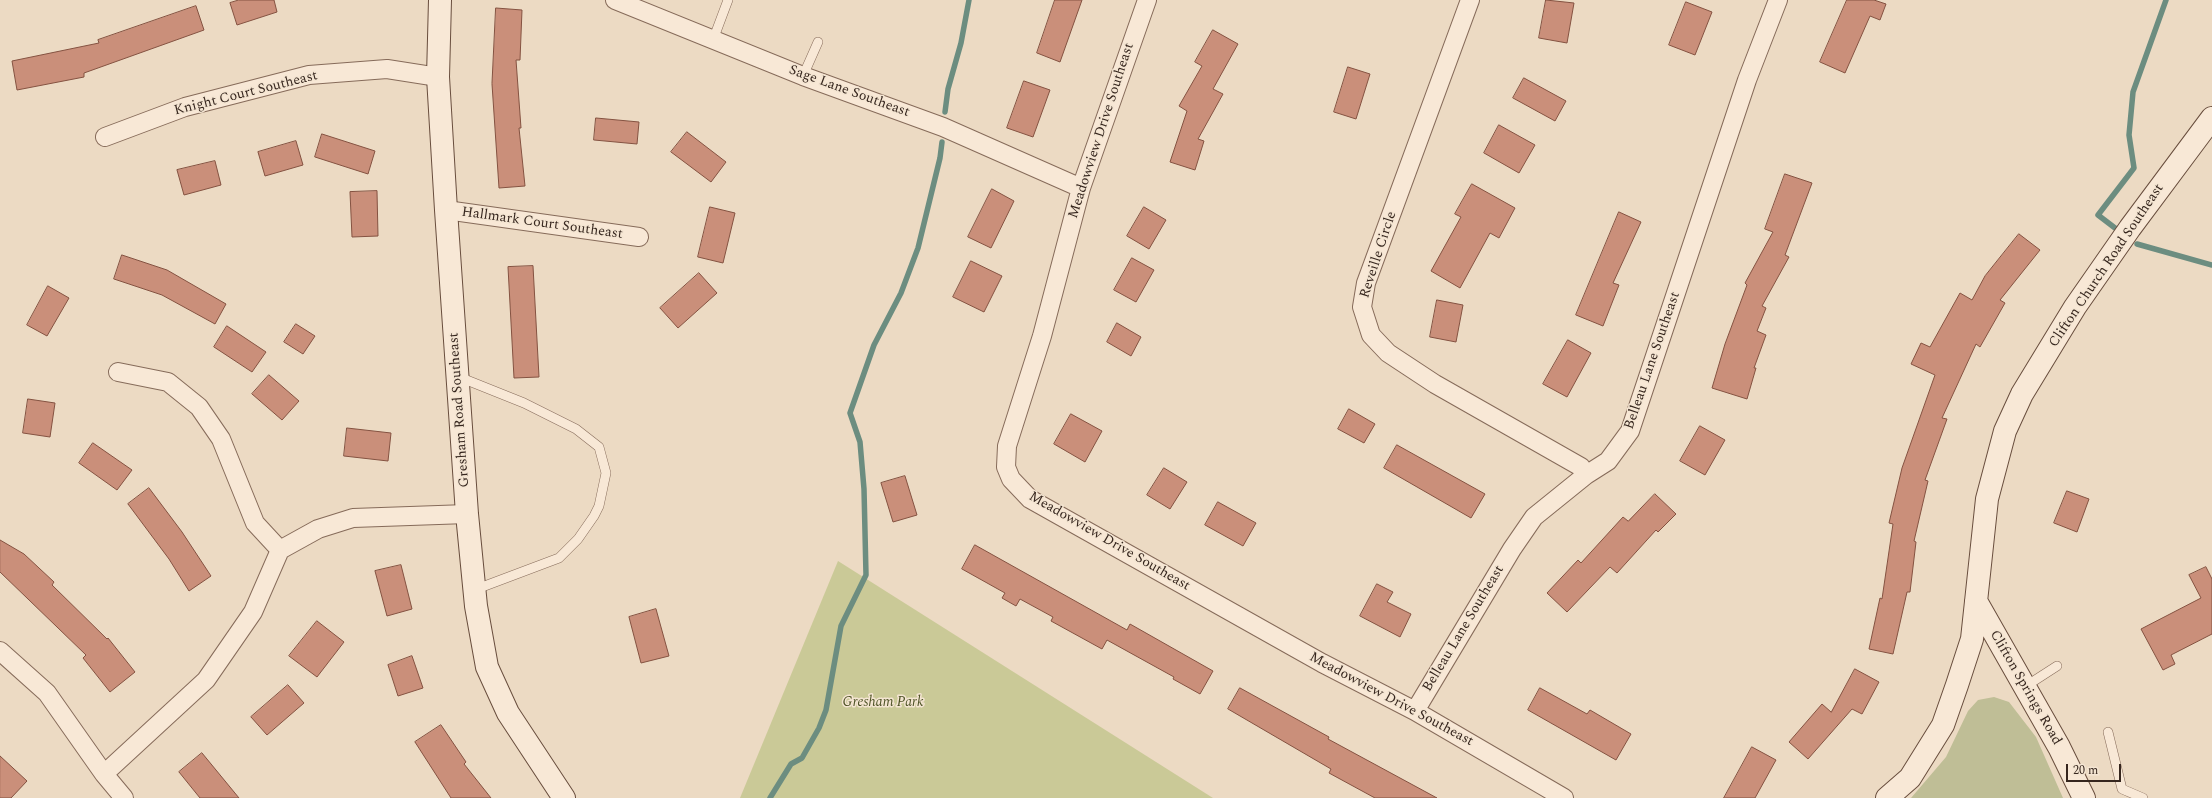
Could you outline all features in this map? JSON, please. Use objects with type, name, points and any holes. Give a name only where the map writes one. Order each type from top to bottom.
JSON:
[{"type":"street","name":"Gresham Road Southeast","points":[[440,0],[438,77],[457,377],[474,590],[487,667],[508,713],[564,798]]},
{"type":"street","name":"Sage Lane Southeast","points":[[615,0],[803,76],[943,127],[1081,188]]},
{"type":"street","name":"Meadowview Drive Southeast","points":[[1147,0],[1081,188],[1042,336],[1007,446],[1006,467],[1011,479],[1030,499],[1322,663],[1415,711],[1564,798]]},
{"type":"street","name":"Reveille Circle","points":[[1470,0],[1366,284],[1362,307],[1371,335],[1388,353],[1435,384],[1581,467],[1586,475]]},
{"type":"street","name":"Belleau Lane Southeast","points":[[1415,711],[1534,516],[1586,475],[1608,461],[1630,431],[1747,80],[1778,0]]},
{"type":"street","name":"Knight Court Southeast","points":[[105,137],[185,106],[309,75],[387,69],[438,77]]},
{"type":"street","name":"Clifton Church Road Southeast","points":[[1887,798],[1910,778],[1943,725],[1972,639],[1988,499],[2004,431],[2022,394],[2075,308],[2130,228],[2212,118]]},
{"type":"street","name":"Hallmark Court Southeast","points":[[446,210],[639,237]]},
{"type":"street","points":[[118,372],[168,382],[199,407],[221,440],[255,523],[280,550]]},
{"type":"street","points":[[104,774],[206,680],[253,612],[280,550],[318,529],[353,518],[467,514]]},
{"type":"street","name":"Clifton Springs Road","points":[[1976,601],[1995,636],[2026,686],[2059,747],[2084,798]]},
{"type":"street","points":[[0,651],[47,693],[104,774],[124,798]]},
{"type":"lane","points":[[713,40],[728,0]]},
{"type":"lane","points":[[803,76],[818,42]]},
{"type":"lane","points":[[457,377],[524,403],[576,429],[599,446],[606,473],[599,506],[594,516],[578,539],[559,558],[474,590]]},
{"type":"lane","points":[[2026,686],[2056,666]]},
{"type":"lane","points":[[2108,732],[2122,789],[2143,798]]},
{"type":"green space","name":"Gresham Park","points":[[838,561],[1213,798],[740,798]]},
{"type":"green space","points":[[1994,697],[2009,702],[2036,737],[2063,798],[1911,798],[1946,757],[1968,711],[1978,700]]},
{"type":"building","points":[[239,0],[274,0],[277,12],[237,25],[230,3]]},
{"type":"building","points":[[1055,0],[1082,0],[1060,62],[1037,53]]},
{"type":"building","points":[[1546,0],[1574,3],[1567,43],[1539,38]]},
{"type":"building","points":[[1847,0],[1874,0],[1886,4],[1880,20],[1870,16],[1845,73],[1820,62]]},
{"type":"building","points":[[1686,2],[1712,12],[1695,55],[1669,45]]},
{"type":"building","points":[[196,6],[204,30],[84,73],[84,77],[17,90],[12,61],[99,43],[98,40]]},
{"type":"building","points":[[496,8],[522,10],[520,60],[516,60],[521,128],[519,128],[525,186],[499,188],[492,84]]},
{"type":"building","points":[[1213,30],[1238,44],[1213,89],[1223,94],[1198,139],[1204,141],[1195,170],[1170,162],[1187,111],[1179,106],[1202,66],[1195,62]]},
{"type":"building","points":[[1348,67],[1370,74],[1356,119],[1334,112]]},
{"type":"building","points":[[1524,78],[1566,101],[1555,121],[1513,98]]},
{"type":"building","points":[[1024,81],[1050,90],[1033,137],[1007,128]]},
{"type":"building","points":[[596,118],[639,122],[637,144],[594,140]]},
{"type":"building","points":[[1499,125],[1535,145],[1519,173],[1484,153]]},
{"type":"building","points":[[687,132],[726,162],[711,182],[671,152]]},
{"type":"building","points":[[322,134],[375,151],[368,174],[315,157]]},
{"type":"building","points":[[296,141],[303,165],[265,176],[258,152]]},
{"type":"building","points":[[215,161],[221,185],[184,195],[177,170]]},
{"type":"building","points":[[1785,174],[1812,183],[1785,255],[1789,257],[1762,306],[1766,308],[1757,331],[1766,335],[1754,368],[1756,368],[1747,399],[1712,388],[1725,344],[1747,285],[1745,283],[1773,232],[1765,229]]},
{"type":"building","points":[[1472,184],[1515,208],[1499,238],[1490,233],[1460,288],[1431,271],[1461,217],[1455,214]]},
{"type":"building","points":[[992,189],[1014,201],[991,248],[968,237]]},
{"type":"building","points":[[377,191],[378,236],[352,237],[350,192]]},
{"type":"building","points":[[710,207],[735,213],[723,263],[698,257]]},
{"type":"building","points":[[1144,207],[1166,220],[1149,249],[1127,236]]},
{"type":"building","points":[[1619,212],[1641,222],[1613,283],[1619,285],[1603,326],[1576,315]]},
{"type":"building","points":[[2019,234],[2040,250],[2000,300],[2005,303],[1980,347],[1976,344],[1942,418],[1947,419],[1925,480],[1928,481],[1914,541],[1916,542],[1910,592],[1907,592],[1893,654],[1869,649],[1880,598],[1882,599],[1893,524],[1889,523],[1902,468],[1935,375],[1911,364],[1921,343],[1930,347],[1960,293],[1972,300],[1985,276]]},
{"type":"building","points":[[122,255],[167,270],[226,304],[215,324],[162,295],[114,279]]},
{"type":"building","points":[[1132,258],[1154,270],[1136,302],[1114,290]]},
{"type":"building","points":[[971,261],[1002,276],[984,312],[953,297]]},
{"type":"building","points":[[533,266],[539,377],[514,378],[508,267]]},
{"type":"building","points":[[699,273],[717,293],[678,328],[660,308]]},
{"type":"building","points":[[48,286],[69,298],[47,336],[27,325]]},
{"type":"building","points":[[1437,300],[1463,305],[1456,342],[1430,337]]},
{"type":"building","points":[[1117,323],[1141,337],[1131,356],[1107,342]]},
{"type":"building","points":[[296,324],[315,336],[303,354],[284,342]]},
{"type":"building","points":[[227,326],[266,352],[252,372],[214,347]]},
{"type":"building","points":[[1568,340],[1591,353],[1567,397],[1543,384]]},
{"type":"building","points":[[269,375],[299,401],[282,420],[252,394]]},
{"type":"building","points":[[28,399],[55,403],[50,437],[23,433]]},
{"type":"building","points":[[1349,409],[1375,424],[1364,443],[1338,429]]},
{"type":"building","points":[[1071,414],[1102,431],[1085,462],[1054,444]]},
{"type":"building","points":[[1700,426],[1725,440],[1705,475],[1680,461]]},
{"type":"building","points":[[347,428],[391,433],[388,461],[344,456]]},
{"type":"building","points":[[93,443],[132,470],[117,490],[79,463]]},
{"type":"building","points":[[1397,445],[1485,494],[1471,518],[1384,468]]},
{"type":"building","points":[[1164,468],[1187,482],[1170,509],[1147,495]]},
{"type":"building","points":[[905,476],[917,515],[893,522],[881,483]]},
{"type":"building","points":[[149,488],[182,532],[211,576],[189,591],[169,559],[128,504]]},
{"type":"building","points":[[2067,491],[2089,499],[2077,532],[2054,523]]},
{"type":"building","points":[[1655,494],[1676,514],[1658,532],[1656,530],[1617,573],[1610,567],[1567,612],[1547,593],[1578,560],[1581,563],[1623,517],[1628,521]]},
{"type":"building","points":[[1218,502],[1256,523],[1243,546],[1205,525]]},
{"type":"building","points":[[0,540],[24,554],[54,582],[52,585],[107,639],[108,638],[135,672],[110,692],[83,658],[86,655],[0,572]]},
{"type":"building","points":[[975,545],[1127,630],[1130,624],[1213,671],[1200,694],[1173,679],[1174,677],[1107,640],[1102,649],[1051,621],[1053,617],[1020,599],[1016,606],[1002,598],[1005,593],[962,569]]},
{"type":"building","points":[[401,565],[412,609],[387,616],[375,571]]},
{"type":"building","points":[[2206,567],[2212,579],[2212,634],[2171,655],[2175,664],[2163,670],[2141,629],[2201,598],[2189,575]]},
{"type":"building","points":[[1377,584],[1393,592],[1387,602],[1411,614],[1400,637],[1360,616]]},
{"type":"building","points":[[656,609],[669,656],[641,663],[629,617]]},
{"type":"building","points":[[317,621],[344,642],[317,677],[289,656]]},
{"type":"building","points":[[412,656],[423,688],[398,696],[388,665]]},
{"type":"building","points":[[1855,669],[1879,682],[1862,714],[1852,709],[1808,759],[1789,742],[1822,704],[1831,712]]},
{"type":"building","points":[[288,685],[304,703],[267,735],[251,717]]},
{"type":"building","points":[[1240,688],[1329,737],[1328,739],[1437,798],[1375,798],[1329,773],[1331,769],[1228,709]]},
{"type":"building","points":[[1540,688],[1587,714],[1590,710],[1631,734],[1616,760],[1528,710]]},
{"type":"building","points":[[441,725],[466,762],[464,764],[491,798],[451,798],[415,742]]},
{"type":"building","points":[[1752,747],[1776,760],[1755,798],[1724,798]]},
{"type":"building","points":[[202,753],[239,798],[200,798],[179,772]]},
{"type":"building","points":[[0,756],[27,781],[11,798],[0,798]]},
{"type":"waterway","points":[[945,112],[948,89],[961,43],[969,0]]},
{"type":"waterway","points":[[2115,228],[2098,215],[2134,168],[2129,135],[2133,92],[2166,0]]},
{"type":"waterway","points":[[770,798],[791,764],[802,758],[819,728],[826,710],[841,626],[866,575],[864,489],[860,442],[850,413],[874,345],[901,293],[918,248],[940,158],[942,142]]},
{"type":"waterway","points":[[2137,244],[2212,265]]}]
